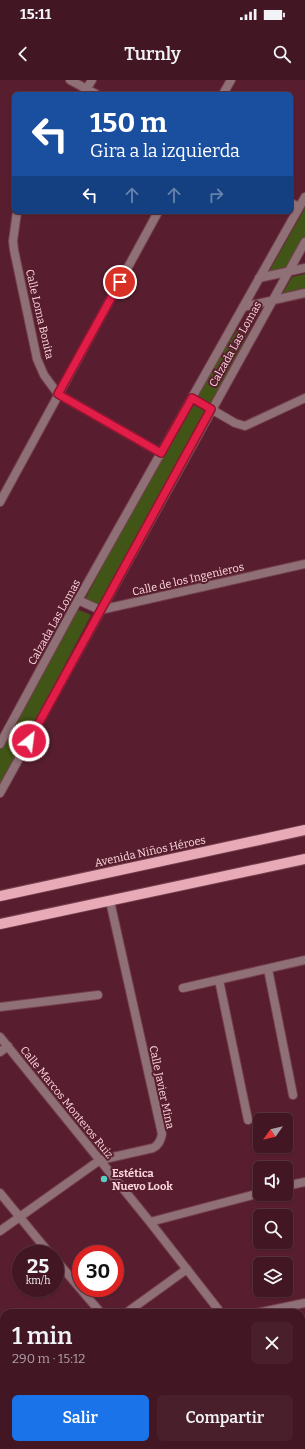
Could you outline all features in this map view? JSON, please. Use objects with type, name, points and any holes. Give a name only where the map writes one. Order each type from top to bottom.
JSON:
[{"type":"main road","name":"Avenida Niños Héroes","points":[[0,896],[305,830]]},
{"type":"main road","points":[[0,924],[305,859]]},
{"type":"street","points":[[70,80],[85,92],[92,80]]},
{"type":"street","points":[[225,92],[231,80]]},
{"type":"street","name":"Calzada Las Lomas","points":[[0,744],[78,600],[305,197]]},
{"type":"street","points":[[293,204],[299,207]]},
{"type":"street","name":"Calle Loma Bonita","points":[[17,214],[14,246],[37,359],[44,375],[58,394],[161,453]]},
{"type":"street","points":[[0,502],[157,214]]},
{"type":"street","name":"Calzada Las Lomas","points":[[0,793],[211,409],[305,242]]},
{"type":"street","points":[[259,278],[305,268]]},
{"type":"street","points":[[243,307],[305,293]]},
{"type":"street","points":[[192,398],[245,426],[305,398]]},
{"type":"street","name":"Calle de los Ingenieros","points":[[100,610],[305,564]]},
{"type":"street","points":[[78,600],[100,610]]},
{"type":"street","name":"Calle Javier Mina","points":[[0,1230],[20,1218],[100,1160],[153,1148],[160,1143],[162,1134],[110,901]]},
{"type":"street","points":[[182,988],[305,960]]},
{"type":"street","points":[[268,969],[293,1095]]},
{"type":"street","points":[[219,980],[248,1120]]},
{"type":"street","points":[[0,1007],[98,995]]},
{"type":"street","name":"Calle Marcos Monteros Ruiz","points":[[0,1037],[150,1222],[218,1309]]},
{"type":"street","points":[[0,1052],[8,1046]]},
{"type":"street","points":[[293,1185],[305,1182]]},
{"type":"street","points":[[0,1193],[42,1245]]},
{"type":"street","points":[[150,1222],[253,1195]]},
{"type":"street","points":[[132,1309],[187,1269]]},
{"type":"street","points":[[64,1270],[98,1309]]},
{"type":"street","points":[[276,1309],[305,1303]]},
{"type":"green space","points":[[305,208],[305,240],[288,272],[266,277]]},
{"type":"green space","points":[[305,274],[305,289],[283,293],[292,277]]},
{"type":"green space","points":[[239,327],[250,329],[211,409],[192,398]]},
{"type":"green space","points":[[189,403],[205,411],[100,610],[83,603]]},
{"type":"green space","points":[[74,608],[91,615],[0,788],[0,749]]},
{"type":"place","name":"Estética Nuevo Look","points":[[104,1179]]},
{"type":"route","points":[[29,741],[211,409],[192,398],[161,453],[58,394],[120,282]]}]
